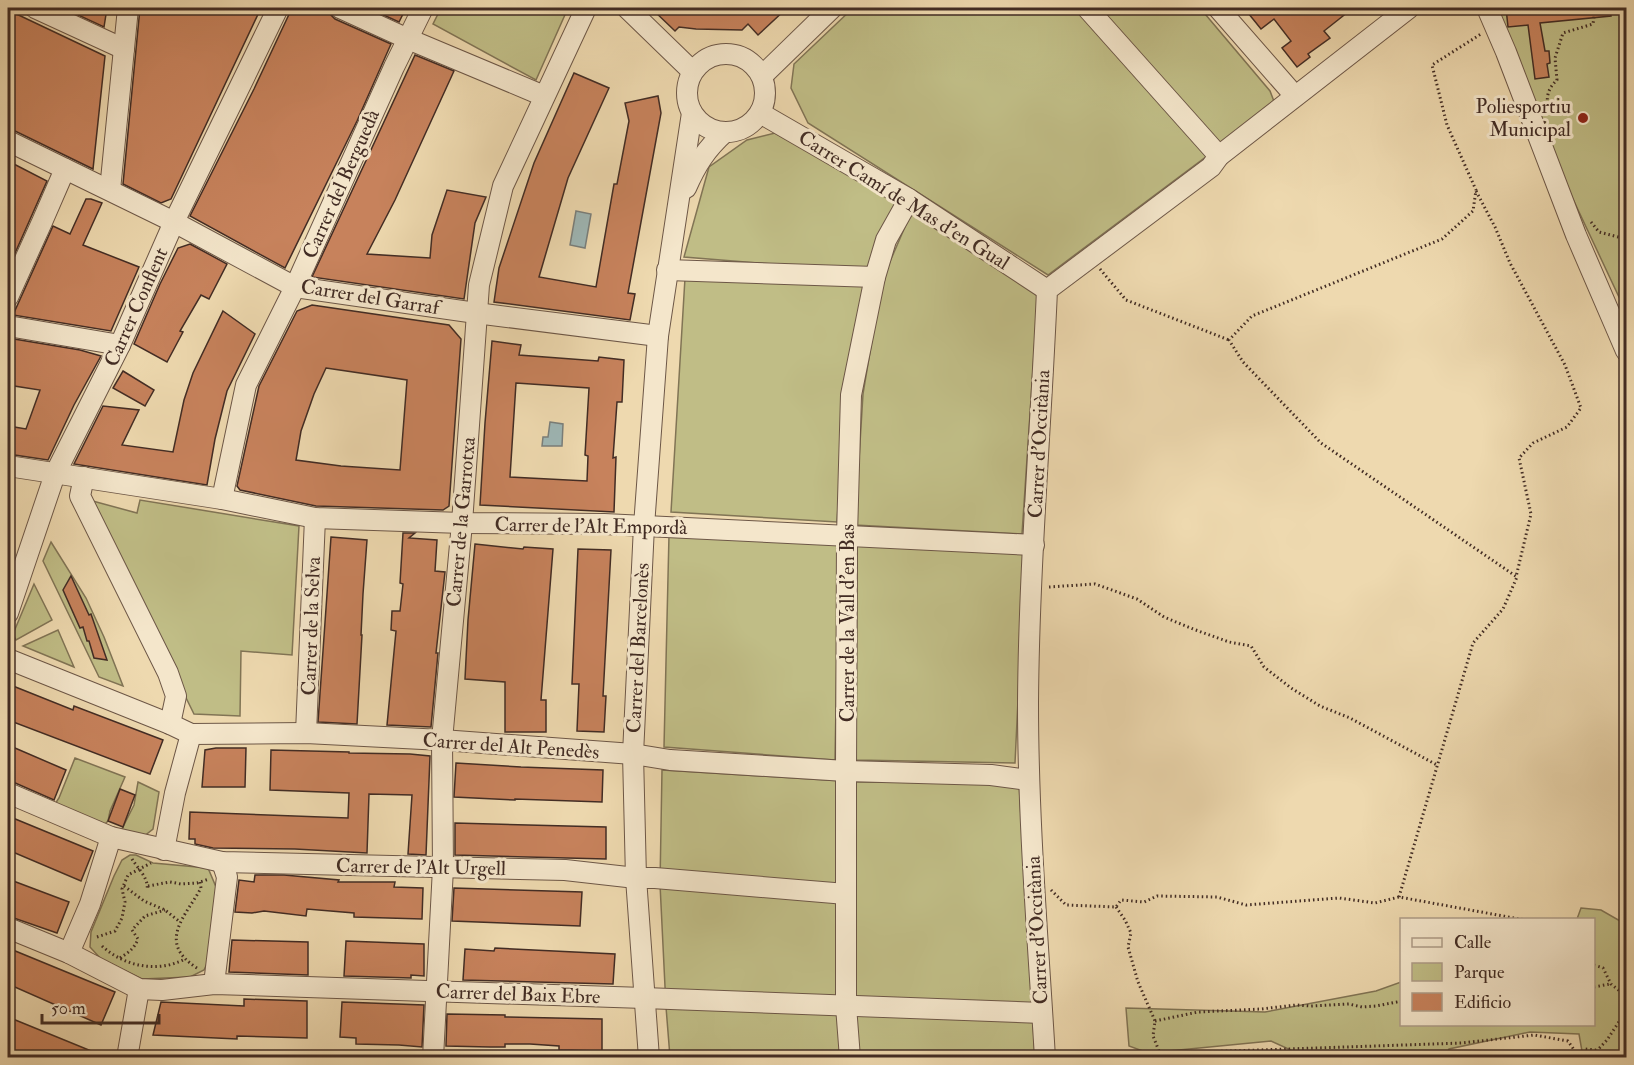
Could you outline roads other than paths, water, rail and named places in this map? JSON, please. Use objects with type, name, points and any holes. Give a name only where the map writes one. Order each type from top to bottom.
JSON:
[{"type":"street","points":[[35,8],[124,49]]},
{"type":"street","points":[[110,190],[128,8]]},
{"type":"street","name":"Carrer Conflent","points":[[8,613],[55,474],[120,345],[174,222],[278,8]]},
{"type":"street","points":[[340,8],[544,96]]},
{"type":"street","name":"Carrer del Berguedà","points":[[222,499],[246,385],[295,287],[423,8]]},
{"type":"street","name":"Carrer de la Garrotxa","points":[[433,1058],[443,868],[442,740],[462,523],[479,285],[503,186],[586,8]]},
{"type":"street","points":[[627,8],[692,71]]},
{"type":"street","points":[[762,76],[832,8]]},
{"type":"street","points":[[1087,8],[1219,156]]},
{"type":"street","points":[[1218,8],[1289,101]]},
{"type":"street","points":[[1047,290],[1211,167],[1219,156],[1408,8]]},
{"type":"street","points":[[1491,16],[1576,235],[1626,351]]},
{"type":"street","points":[[729,53],[742,57],[754,65],[762,76],[765,95],[760,112],[745,127],[735,131],[715,131],[706,127],[692,113],[686,92],[688,81],[692,71],[702,60],[715,54],[729,53]]},
{"type":"street","name":"Carrer Camí de Mas d'en Gual","points":[[760,112],[909,200],[1047,290]]},
{"type":"street","name":"Carrer del Barcelonès","points":[[649,1058],[636,878],[633,754],[644,526],[658,336],[692,113]]},
{"type":"street","name":"Carrer del Barcelonès","points":[[678,204],[695,168],[711,145],[725,132]]},
{"type":"street","name":"Carrer del Garraf","points":[[8,141],[174,222],[295,287],[658,336]]},
{"type":"street","points":[[8,297],[65,169]]},
{"type":"street","name":"Carrer de la Vall d'en Bas","points":[[850,1058],[846,1006],[846,771],[847,535],[851,395],[875,277],[886,240],[909,200]]},
{"type":"street","points":[[667,270],[875,277]]},
{"type":"street","name":"Carrer d'Occitània","points":[[1045,1058],[1029,780],[1028,702],[1047,290]]},
{"type":"street","points":[[8,326],[120,345]]},
{"type":"street","name":"Carrer de l'Alt Empordà","points":[[8,466],[222,499],[315,518],[462,523],[604,524],[1034,545]]},
{"type":"street","points":[[84,477],[80,496],[168,673],[176,696],[170,724]]},
{"type":"street","name":"Carrer de la Selva","points":[[306,733],[315,518]]},
{"type":"street","name":"Carrer del Alt Penedès","points":[[8,659],[191,734],[306,733],[442,740],[633,754],[670,760],[846,771],[991,775],[1029,780]]},
{"type":"street","points":[[159,856],[191,734]]},
{"type":"street","name":"Carrer de l'Alt Urgell","points":[[8,793],[159,856],[217,870],[443,868],[565,870],[636,878],[846,894]]},
{"type":"street","points":[[69,952],[90,904],[111,837]]},
{"type":"street","points":[[214,984],[227,877],[217,870]]},
{"type":"street","name":"Carrer del Baix Ebre","points":[[8,928],[69,952],[139,989],[162,990],[214,984],[1042,1013]]},
{"type":"street","points":[[127,1058],[139,989]]},
{"type":"water","points":[[576,211],[591,214],[585,248],[570,245]]},
{"type":"water","points":[[550,422],[563,424],[562,446],[542,446],[543,437],[548,437]]},
{"type":"place","name":"Poliesportiu Municipal","points":[[1583,118]]}]
